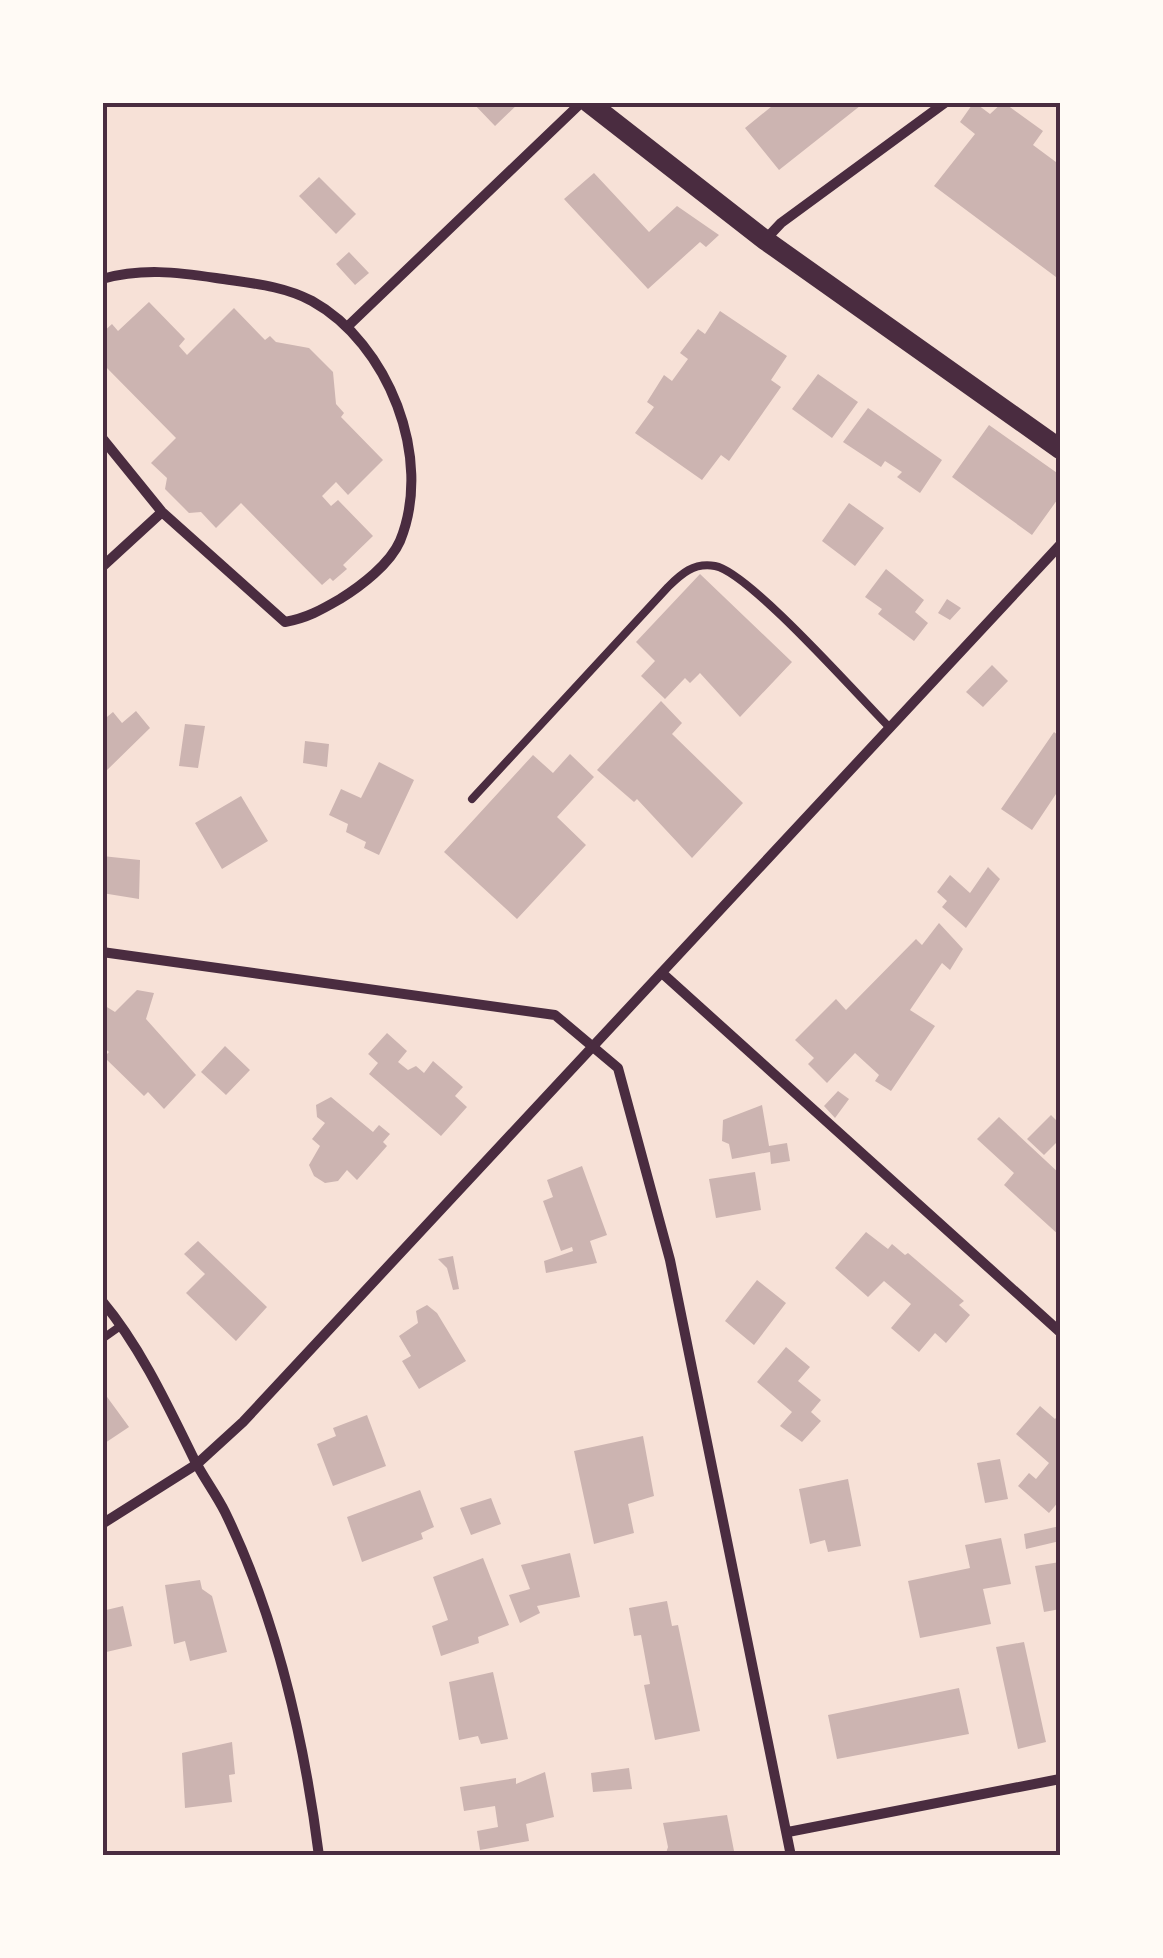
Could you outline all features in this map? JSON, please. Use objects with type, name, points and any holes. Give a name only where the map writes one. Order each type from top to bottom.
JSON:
[{"type":"main road","points":[[585,102],[765,240],[1060,450]]},
{"type":"street","points":[[347,327],[585,102]]},
{"type":"street","points":[[765,240],[781,222],[946,102]]},
{"type":"street","points":[[102,278],[134,270],[279,288],[312,302],[347,327],[385,377],[404,424],[410,481],[400,542],[364,585],[308,618],[285,622],[162,512],[102,438]]},
{"type":"street","points":[[102,567],[162,512]]},
{"type":"street","points":[[102,1524],[196,1464],[243,1422],[1060,545]]},
{"type":"street","points":[[102,952],[554,1015],[618,1068],[670,1260],[791,1856]]},
{"type":"street","points":[[662,972],[1060,1332]]},
{"type":"street","points":[[102,1301],[168,1406],[224,1511],[264,1607],[297,1727],[319,1856]]},
{"type":"street","points":[[788,1832],[1060,1779]]},
{"type":"lane","points":[[472,799],[668,587],[683,572],[700,565],[719,566],[755,592],[890,728]]},
{"type":"lane","points":[[102,1339],[119,1326]]},
{"type":"building","points":[[472,102],[520,102],[495,126]]},
{"type":"building","points":[[777,102],[865,102],[779,170],[745,128]]},
{"type":"building","points":[[974,102],[990,114],[1003,102],[1043,131],[1033,145],[1060,165],[1060,280],[934,186],[975,134],[960,122]]},
{"type":"building","points":[[594,173],[649,232],[677,206],[719,235],[706,247],[700,242],[648,289],[564,199]]},
{"type":"building","points":[[319,177],[356,214],[336,234],[299,196]]},
{"type":"building","points":[[349,252],[369,273],[355,285],[336,264]]},
{"type":"building","points":[[149,302],[185,339],[179,346],[187,355],[234,308],[265,340],[270,336],[276,342],[309,348],[333,372],[336,404],[344,413],[341,417],[383,460],[348,495],[336,482],[322,496],[331,506],[338,500],[373,536],[343,565],[347,569],[333,581],[330,578],[322,585],[241,503],[216,528],[201,512],[189,513],[165,489],[167,478],[151,463],[176,438],[102,363],[102,333],[112,324],[118,331]]},
{"type":"building","points":[[720,311],[787,356],[771,380],[781,387],[729,461],[721,455],[702,480],[635,433],[654,407],[647,402],[664,375],[672,381],[688,359],[680,353],[698,329],[705,334]]},
{"type":"building","points":[[818,374],[858,402],[832,438],[792,409]]},
{"type":"building","points":[[868,408],[942,460],[920,493],[897,477],[902,472],[885,461],[881,467],[843,442]]},
{"type":"building","points":[[989,425],[1060,475],[1060,496],[1032,535],[952,477]]},
{"type":"building","points":[[849,503],[884,528],[855,566],[822,541]]},
{"type":"building","points":[[886,569],[924,600],[915,612],[928,623],[914,641],[878,614],[882,609],[865,597]]},
{"type":"building","points":[[700,574],[792,662],[740,717],[700,673],[690,683],[685,678],[665,699],[641,676],[655,661],[636,642]]},
{"type":"building","points":[[947,599],[961,608],[950,620],[938,613]]},
{"type":"building","points":[[992,665],[1008,681],[983,707],[966,692]]},
{"type":"building","points":[[661,701],[682,723],[672,734],[743,803],[692,858],[637,799],[634,802],[597,770]]},
{"type":"building","points":[[136,711],[150,728],[102,775],[102,721],[113,712],[122,723]]},
{"type":"building","points":[[185,724],[205,726],[198,768],[179,766]]},
{"type":"building","points":[[1054,732],[1060,737],[1060,788],[1032,830],[1001,809]]},
{"type":"building","points":[[305,741],[329,744],[327,767],[303,763]]},
{"type":"building","points":[[570,754],[594,777],[557,817],[586,845],[517,919],[444,852],[533,755],[553,773]]},
{"type":"building","points":[[379,762],[414,780],[379,855],[364,848],[366,842],[346,832],[348,824],[329,815],[341,789],[361,798]]},
{"type":"building","points":[[241,796],[268,841],[222,869],[195,823]]},
{"type":"building","points":[[102,856],[140,860],[139,899],[102,893]]},
{"type":"building","points":[[988,867],[1000,879],[966,928],[942,907],[947,901],[937,892],[950,875],[970,893]]},
{"type":"building","points":[[939,923],[963,949],[950,970],[942,963],[910,1010],[935,1026],[891,1091],[875,1081],[879,1075],[855,1053],[827,1083],[808,1064],[814,1058],[795,1040],[836,999],[846,1010],[916,939],[922,945]]},
{"type":"building","points":[[137,990],[154,993],[146,1019],[196,1075],[164,1109],[148,1092],[144,1096],[104,1057],[109,1052],[102,1046],[102,1004],[115,1012]]},
{"type":"building","points":[[387,1033],[407,1051],[398,1062],[408,1070],[416,1066],[424,1073],[433,1061],[463,1087],[455,1096],[467,1107],[441,1136],[369,1074],[378,1063],[368,1054]]},
{"type":"building","points":[[225,1046],[250,1070],[226,1095],[201,1072]]},
{"type":"building","points":[[838,1091],[849,1099],[835,1118],[824,1106]]},
{"type":"building","points":[[331,1097],[373,1132],[379,1125],[390,1134],[383,1142],[387,1146],[357,1180],[347,1170],[338,1181],[325,1183],[314,1176],[309,1165],[320,1146],[312,1139],[325,1123],[317,1117],[316,1105]]},
{"type":"building","points":[[762,1105],[769,1146],[787,1143],[790,1161],[771,1164],[770,1152],[732,1159],[729,1144],[722,1141],[723,1120]]},
{"type":"building","points":[[1051,1115],[1060,1124],[1060,1139],[1044,1155],[1027,1139]]},
{"type":"building","points":[[999,1117],[1060,1174],[1060,1236],[1004,1185],[1014,1173],[977,1139]]},
{"type":"building","points":[[582,1166],[607,1235],[590,1241],[597,1263],[546,1273],[544,1261],[573,1251],[572,1247],[561,1251],[543,1201],[553,1197],[547,1180]]},
{"type":"building","points":[[755,1172],[761,1210],[716,1218],[709,1179]]},
{"type":"building","points":[[866,1232],[888,1249],[892,1244],[905,1255],[908,1253],[964,1301],[959,1305],[970,1315],[946,1343],[935,1333],[919,1352],[891,1328],[911,1304],[884,1281],[868,1297],[835,1268]]},
{"type":"building","points":[[198,1241],[267,1307],[236,1341],[186,1293],[205,1274],[184,1254]]},
{"type":"building","points":[[453,1256],[459,1289],[453,1290],[447,1268],[438,1259]]},
{"type":"building","points":[[757,1280],[786,1303],[754,1345],[725,1321]]},
{"type":"building","points":[[427,1305],[437,1313],[466,1361],[419,1389],[402,1361],[411,1356],[399,1336],[418,1323],[416,1311]]},
{"type":"building","points":[[786,1347],[810,1367],[798,1381],[821,1400],[811,1412],[821,1421],[802,1442],[780,1426],[792,1412],[757,1382]]},
{"type":"building","points":[[102,1390],[129,1427],[102,1445]]},
{"type":"building","points":[[1040,1406],[1055,1419],[1060,1413],[1060,1500],[1049,1513],[1018,1486],[1029,1473],[1036,1479],[1049,1463],[1016,1434]]},
{"type":"building","points":[[367,1415],[386,1466],[333,1486],[317,1444],[336,1436],[333,1428]]},
{"type":"building","points":[[643,1436],[654,1496],[628,1504],[634,1533],[594,1544],[574,1451]]},
{"type":"building","points":[[1000,1459],[1008,1499],[985,1503],[977,1463]]},
{"type":"building","points":[[848,1479],[861,1546],[828,1552],[825,1540],[810,1544],[799,1489]]},
{"type":"building","points":[[420,1490],[434,1527],[421,1533],[423,1539],[362,1562],[347,1517]]},
{"type":"building","points":[[491,1498],[501,1524],[471,1535],[460,1508]]},
{"type":"building","points":[[1060,1526],[1060,1541],[1026,1549],[1024,1534]]},
{"type":"building","points":[[1001,1538],[1011,1584],[983,1589],[991,1624],[920,1638],[908,1581],[970,1568],[965,1545]]},
{"type":"building","points":[[570,1553],[580,1597],[537,1606],[540,1613],[520,1623],[509,1595],[530,1589],[521,1565]]},
{"type":"building","points":[[483,1558],[509,1625],[478,1637],[479,1643],[441,1656],[432,1626],[448,1620],[433,1577]]},
{"type":"building","points":[[1060,1562],[1060,1609],[1044,1612],[1035,1566]]},
{"type":"building","points":[[200,1580],[202,1589],[212,1596],[227,1652],[190,1661],[185,1641],[174,1644],[165,1585]]},
{"type":"building","points":[[667,1601],[672,1626],[678,1625],[700,1731],[655,1740],[644,1685],[650,1684],[641,1635],[634,1636],[629,1608]]},
{"type":"building","points":[[123,1606],[132,1646],[102,1653],[102,1611]]},
{"type":"building","points":[[1024,1642],[1046,1742],[1018,1749],[996,1647]]},
{"type":"building","points":[[493,1672],[508,1739],[481,1744],[478,1736],[459,1740],[449,1682]]},
{"type":"building","points":[[959,1688],[969,1734],[837,1759],[828,1715]]},
{"type":"building","points":[[232,1742],[232,1802],[185,1808],[182,1753]]},
{"type":"building","points":[[629,1768],[632,1789],[593,1792],[591,1773]]},
{"type":"building","points":[[545,1772],[554,1817],[526,1824],[529,1841],[480,1850],[477,1831],[498,1827],[495,1806],[464,1811],[460,1787],[516,1778],[516,1784]]},
{"type":"building","points":[[727,1815],[735,1856],[665,1856],[668,1847],[663,1823]]}]
